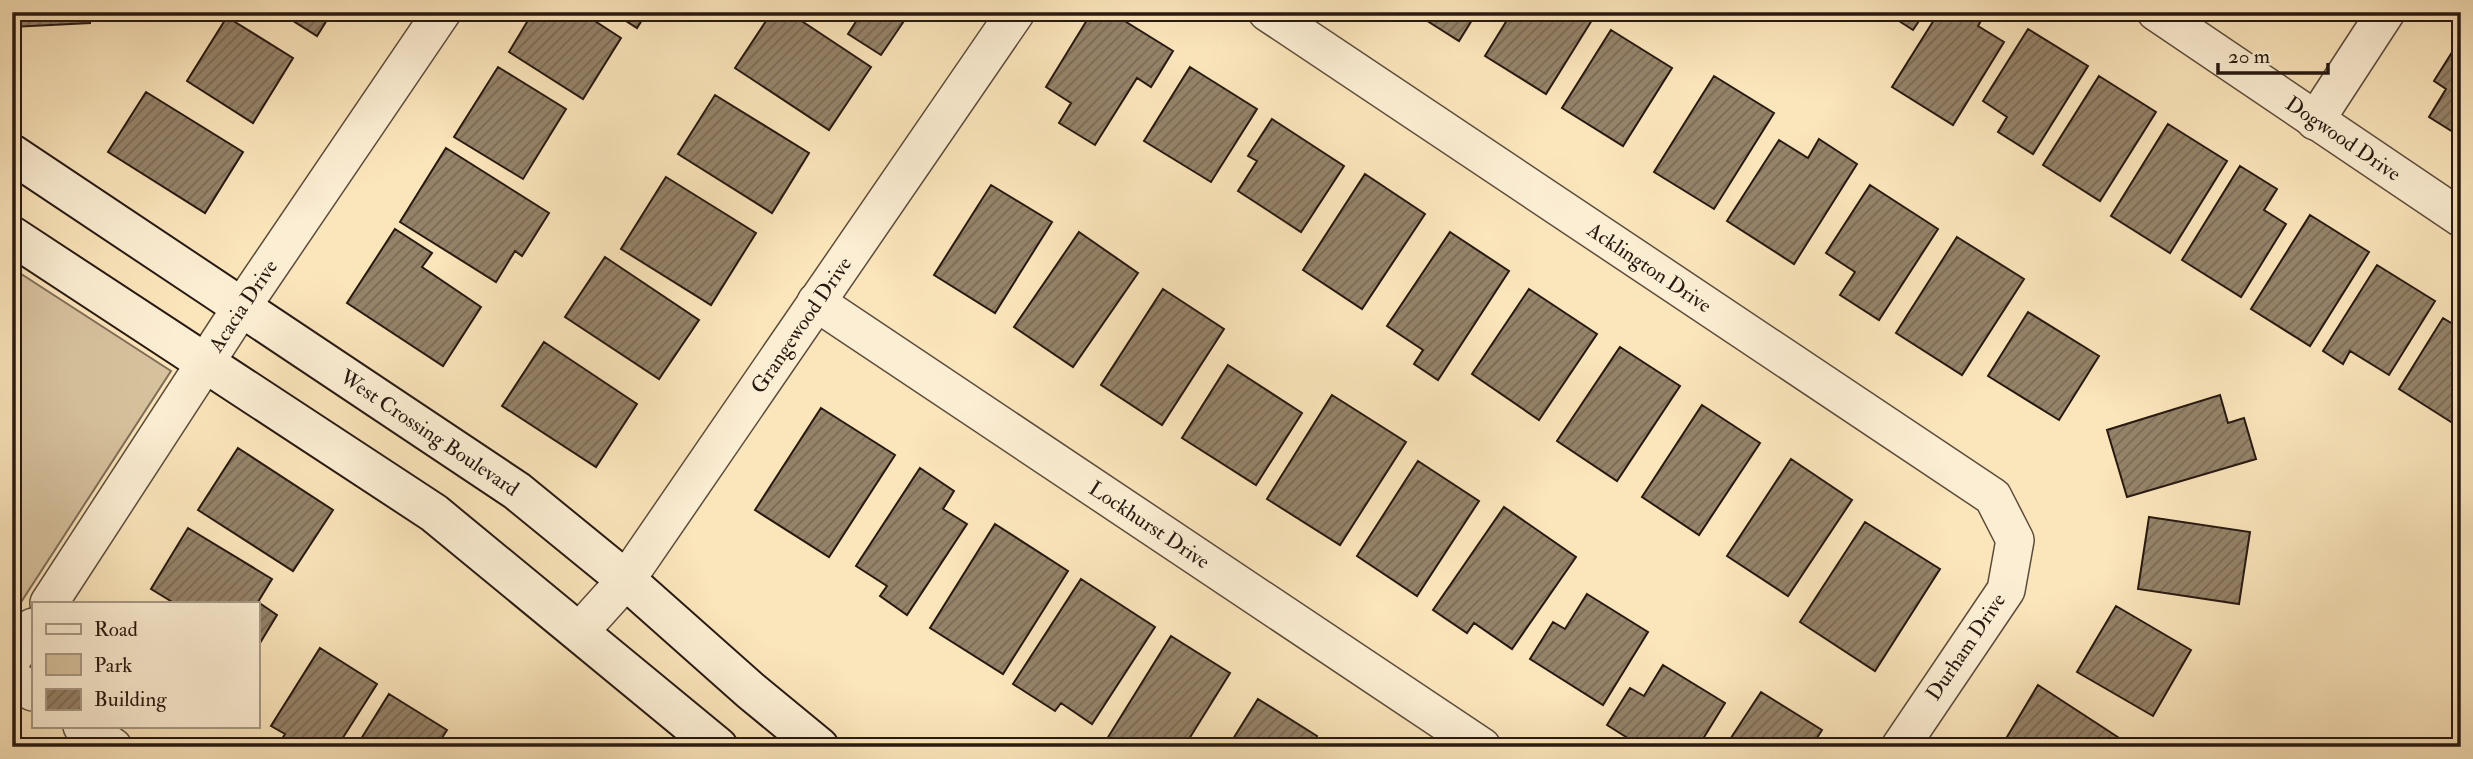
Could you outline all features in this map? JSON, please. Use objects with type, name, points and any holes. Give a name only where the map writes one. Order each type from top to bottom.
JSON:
[{"type":"street","name":"Acacia Drive","points":[[49,602],[241,308],[442,12]]},
{"type":"street","name":"Grangewood Drive","points":[[580,631],[626,580],[1016,12]]},
{"type":"street","name":"Acklington Drive","points":[[1267,12],[1993,497],[2015,540]]},
{"type":"street","name":"Dogwood Drive","points":[[2156,12],[2461,218]]},
{"type":"street","points":[[2315,121],[2386,12]]},
{"type":"street","name":"West Crossing Boulevard","points":[[12,154],[517,491],[626,580],[751,691],[819,747]]},
{"type":"street","points":[[12,236],[434,513],[718,747]]},
{"type":"street","name":"Lockhurst Drive","points":[[816,302],[1482,747]]},
{"type":"street","name":"Durham Drive","points":[[1900,747],[2006,590],[2015,540]]},
{"type":"street","points":[[12,659],[32,629]]},
{"type":"street","points":[[12,678],[32,691]]},
{"type":"street","points":[[85,728],[113,747]]},
{"type":"green space","points":[[12,268],[171,371],[12,616]]},
{"type":"building","points":[[12,12],[90,12],[90,23],[12,27]]},
{"type":"building","points":[[279,12],[332,12],[317,36]]},
{"type":"building","points":[[533,12],[581,12],[621,38],[583,99],[509,52]]},
{"type":"building","points":[[612,12],[647,12],[637,28]]},
{"type":"building","points":[[772,12],[788,12],[871,67],[829,130],[735,68]]},
{"type":"building","points":[[845,12],[910,12],[881,55],[848,34],[857,20]]},
{"type":"building","points":[[1092,12],[1110,12],[1173,51],[1151,87],[1137,78],[1095,145],[1059,123],[1071,103],[1046,87]]},
{"type":"building","points":[[1424,12],[1477,12],[1459,41],[1421,17]]},
{"type":"building","points":[[1512,12],[1597,12],[1546,94],[1485,56]]},
{"type":"building","points":[[1885,12],[1925,12],[1913,30]]},
{"type":"building","points":[[1939,12],[1986,12],[1978,26],[2004,42],[1953,125],[1892,87]]},
{"type":"building","points":[[227,17],[293,58],[253,123],[187,81]]},
{"type":"building","points":[[2028,29],[2088,66],[2033,154],[1998,132],[2007,117],[1983,101]]},
{"type":"building","points":[[1611,30],[1672,68],[1623,146],[1562,108]]},
{"type":"building","points":[[2454,49],[2461,53],[2461,137],[2429,117],[2446,89],[2434,81]]},
{"type":"building","points":[[498,67],[566,109],[523,179],[454,137]]},
{"type":"building","points":[[1190,67],[1257,109],[1211,182],[1144,141]]},
{"type":"building","points":[[1714,76],[1774,113],[1714,209],[1654,172]]},
{"type":"building","points":[[2099,76],[2156,112],[2100,201],[2043,165]]},
{"type":"building","points":[[146,92],[243,152],[205,213],[108,152]]},
{"type":"building","points":[[715,95],[809,153],[772,213],[678,154]]},
{"type":"building","points":[[1272,119],[1344,166],[1301,232],[1238,191],[1257,161],[1248,156]]},
{"type":"building","points":[[2168,124],[2227,161],[2170,253],[2111,216]]},
{"type":"building","points":[[1819,139],[1857,164],[1794,264],[1727,221],[1779,140],[1808,158]]},
{"type":"building","points":[[446,148],[549,213],[522,256],[515,251],[496,282],[400,222]]},
{"type":"building","points":[[2240,166],[2277,189],[2264,210],[2286,224],[2241,297],[2182,260]]},
{"type":"building","points":[[1365,174],[1425,214],[1362,309],[1303,270]]},
{"type":"building","points":[[666,177],[756,233],[711,305],[621,249]]},
{"type":"building","points":[[991,185],[1052,222],[995,313],[934,275]]},
{"type":"building","points":[[1870,185],[1938,229],[1879,320],[1840,295],[1855,272],[1826,253]]},
{"type":"building","points":[[2310,215],[2369,252],[2310,346],[2251,309]]},
{"type":"building","points":[[395,229],[432,253],[422,267],[481,307],[443,366],[347,303]]},
{"type":"building","points":[[1079,232],[1138,273],[1073,367],[1014,327]]},
{"type":"building","points":[[1450,232],[1509,271],[1438,380],[1414,364],[1423,350],[1387,326]]},
{"type":"building","points":[[1957,237],[2024,279],[1962,375],[1896,333]]},
{"type":"building","points":[[605,257],[699,320],[659,379],[565,317]]},
{"type":"building","points":[[2377,265],[2435,301],[2389,375],[2350,351],[2343,364],[2323,351]]},
{"type":"building","points":[[1163,289],[1224,329],[1162,425],[1101,385]]},
{"type":"building","points":[[1529,289],[1597,334],[1539,420],[1472,374]]},
{"type":"building","points":[[2028,312],[2099,356],[2059,420],[1988,376]]},
{"type":"building","points":[[2443,318],[2461,329],[2459,427],[2399,389]]},
{"type":"building","points":[[544,342],[637,404],[596,467],[502,406]]},
{"type":"building","points":[[1620,347],[1680,386],[1617,481],[1557,441]]},
{"type":"building","points":[[1228,365],[1302,413],[1256,485],[1182,438]]},
{"type":"building","points":[[1332,395],[1406,442],[1340,545],[1267,499]]},
{"type":"building","points":[[2220,395],[2228,423],[2244,418],[2256,459],[2127,497],[2107,430]]},
{"type":"building","points":[[1702,405],[1760,443],[1699,535],[1642,497]]},
{"type":"building","points":[[821,408],[895,455],[829,557],[755,510]]},
{"type":"building","points":[[238,448],[333,510],[293,571],[198,510]]},
{"type":"building","points":[[1791,459],[1852,500],[1788,596],[1727,556]]},
{"type":"building","points":[[1418,461],[1479,501],[1417,596],[1357,556]]},
{"type":"building","points":[[920,468],[954,491],[943,509],[967,524],[907,615],[880,596],[887,586],[856,566]]},
{"type":"building","points":[[1504,507],[1576,557],[1512,649],[1474,623],[1467,633],[1433,610]]},
{"type":"building","points":[[2149,517],[2250,532],[2239,604],[2138,589]]},
{"type":"building","points":[[1865,522],[1940,569],[1875,671],[1800,622]]},
{"type":"building","points":[[995,524],[1068,571],[1003,674],[930,628]]},
{"type":"building","points":[[188,528],[272,579],[258,602],[172,602],[151,589]]},
{"type":"building","points":[[1081,579],[1155,627],[1092,724],[1061,703],[1055,711],[1013,684]]},
{"type":"building","points":[[1587,594],[1648,632],[1603,705],[1530,659],[1553,622],[1565,629]]},
{"type":"building","points":[[259,603],[277,615],[259,645]]},
{"type":"building","points":[[2116,606],[2191,650],[2153,716],[2077,672]]},
{"type":"building","points":[[1171,636],[1230,673],[1184,747],[1102,747]]},
{"type":"building","points":[[320,648],[377,684],[337,747],[277,747],[285,734],[271,726]]},
{"type":"building","points":[[1663,665],[1725,703],[1698,747],[1642,747],[1607,725],[1630,688],[1644,696]]},
{"type":"building","points":[[2038,685],[2133,747],[2001,747]]},
{"type":"building","points":[[1761,692],[1822,730],[1811,747],[1725,747]]},
{"type":"building","points":[[389,694],[447,730],[436,747],[356,747]]},
{"type":"building","points":[[1258,699],[1317,736],[1310,747],[1228,747]]}]
